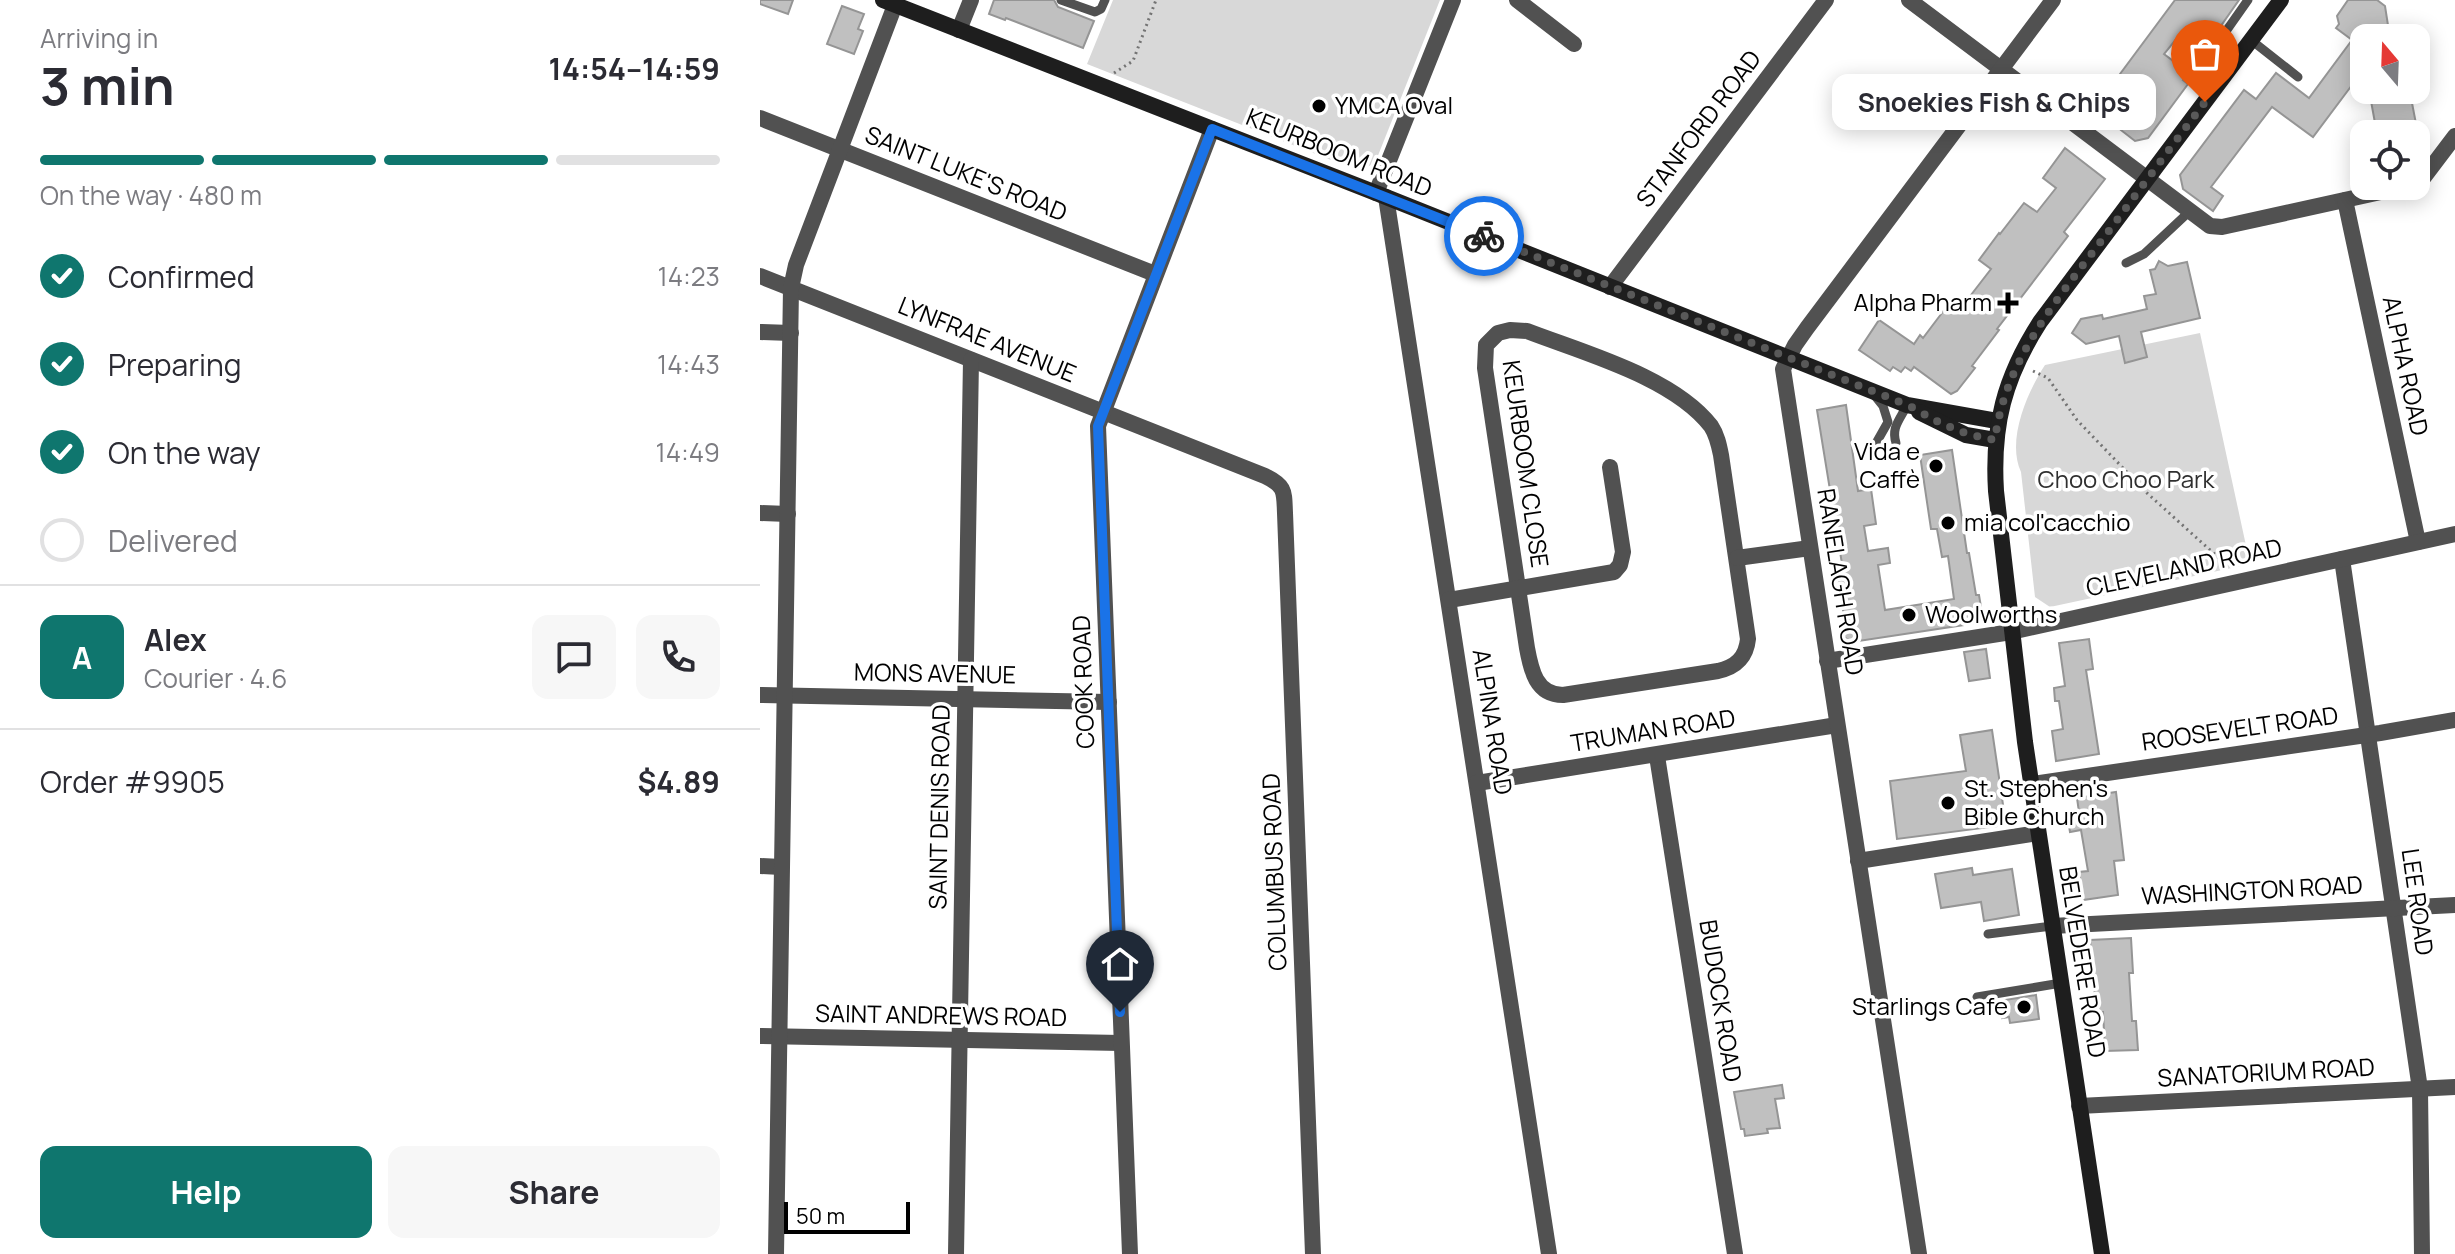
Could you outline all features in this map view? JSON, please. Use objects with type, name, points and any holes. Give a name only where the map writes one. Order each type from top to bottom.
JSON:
[{"type":"main road","name":"BELVEDERE ROAD","points":[[2102,1254],[2011,632],[1996,491],[1997,421],[2013,374],[2032,335],[2281,0]]},
{"type":"main road","name":"KEURBOOM ROAD","points":[[889,2],[1868,389],[1966,435],[1995,440]]},
{"type":"main road","name":"KEURBOOM ROAD","points":[[1908,406],[1997,421]]},
{"type":"street","points":[[959,30],[971,0]]},
{"type":"street","points":[[1381,195],[1453,0]]},
{"type":"street","points":[[1517,0],[1574,44]]},
{"type":"street","name":"STANFORD ROAD","points":[[1610,287],[1826,0]]},
{"type":"street","points":[[1909,0],[2210,226],[2222,227],[2350,199]]},
{"type":"street","points":[[1788,358],[1807,328],[2053,0]]},
{"type":"street","points":[[776,1254],[768,1218],[779,1037],[791,288],[796,265],[889,2]]},
{"type":"street","name":"SAINT LUKE'S ROAD","points":[[760,118],[1155,274]]},
{"type":"street","name":"COOK ROAD","points":[[1130,1254],[1098,430],[1102,412],[1212,129]]},
{"type":"street","points":[[2430,169],[2455,136]]},
{"type":"street","name":"ALPINA ROAD","points":[[1381,195],[1449,600],[1549,1254]]},
{"type":"street","name":"ALPHA ROAD","points":[[2345,200],[2418,542]]},
{"type":"street","name":"LYNFRAE AVENUE","points":[[760,276],[1265,476],[1278,482],[1282,488]]},
{"type":"street","name":"KEURBOOM CLOSE","points":[[1510,330],[1527,331],[1639,374],[1694,409],[1713,428],[1717,438],[1736,554],[1748,639],[1741,660],[1718,671],[1563,695],[1554,695],[1543,689],[1533,673],[1518,589],[1484,354],[1491,338],[1510,330]]},
{"type":"street","points":[[760,332],[791,333]]},
{"type":"street","name":"RANELAGH ROAD","points":[[1788,358],[1783,369],[1919,1254]]},
{"type":"street","name":"SAINT DENIS ROAD","points":[[956,1254],[971,360]]},
{"type":"street","name":"KEURBOOM CLOSE","points":[[1449,600],[1602,576],[1617,569],[1623,552],[1610,467]]},
{"type":"street","name":"COLUMBUS ROAD","points":[[1282,488],[1313,1254]]},
{"type":"street","points":[[760,513],[788,514]]},
{"type":"street","name":"CLEVELAND ROAD","points":[[1827,661],[2011,632],[2455,534]]},
{"type":"street","points":[[1736,554],[1810,543]]},
{"type":"street","name":"LEE ROAD","points":[[2342,559],[2420,1089],[2422,1254]]},
{"type":"street","name":"MONS AVENUE","points":[[760,695],[1109,702]]},
{"type":"street","name":"ROOSEVELT ROAD","points":[[2032,784],[2455,720]]},
{"type":"street","name":"TRUMAN ROAD","points":[[1477,783],[1837,725]]},
{"type":"street","name":"BUDOCK ROAD","points":[[1657,756],[1735,1254]]},
{"type":"street","points":[[1858,861],[2038,833]]},
{"type":"street","points":[[760,866],[781,867]]},
{"type":"street","name":"WASHINGTON ROAD","points":[[2052,926],[2455,905]]},
{"type":"street","name":"SAINT ANDREWS ROAD","points":[[760,1036],[1121,1043]]},
{"type":"street","name":"SANATORIUM ROAD","points":[[2079,1106],[2455,1087]]},
{"type":"lane","points":[[1061,0],[1088,10],[1099,10],[1105,0]]},
{"type":"lane","points":[[2224,77],[2217,44],[2248,0]]},
{"type":"lane","points":[[2251,40],[2298,77]]},
{"type":"lane","points":[[2126,263],[2144,254],[2190,211]]},
{"type":"lane","points":[[1868,389],[1883,406],[1888,422],[1875,445]]},
{"type":"lane","points":[[1896,443],[1894,427],[1908,406]]},
{"type":"lane","points":[[1988,934],[2052,926]]},
{"type":"lane","points":[[1977,997],[2061,983]]},
{"type":"path","points":[[1110,76],[1133,61],[1156,0]]},
{"type":"path","points":[[2033,371],[2048,378],[2077,420],[2103,448],[2229,571]]},
{"type":"green space","name":"YMCA Oval","points":[[1113,0],[1440,0],[1375,163],[1359,171],[1087,64]]},
{"type":"green space","name":"Choo Choo Park","points":[[2200,333],[2250,564],[2050,607],[2035,597],[2016,445],[2021,416],[2038,376],[2045,365]]},
{"type":"building","points":[[760,0],[793,0],[788,14],[760,4]]},
{"type":"building","points":[[994,0],[1054,0],[1058,7],[1094,21],[1083,48],[989,14]]},
{"type":"building","points":[[2175,0],[2239,0],[2204,50],[2181,33],[2164,54],[2189,73],[2183,80],[2188,84],[2148,138],[2135,141],[2094,109]]},
{"type":"building","points":[[2348,0],[2377,0],[2385,6],[2388,24],[2350,24],[2350,38],[2336,28],[2339,24],[2337,16]]},
{"type":"building","points":[[842,6],[864,14],[858,29],[863,31],[854,54],[827,44]]},
{"type":"building","points":[[2350,43],[2350,88],[2313,137],[2272,107],[2211,187],[2223,196],[2213,211],[2183,189],[2180,175],[2244,90],[2256,99],[2276,73],[2309,98]]},
{"type":"building","points":[[2372,104],[2412,104],[2415,120],[2374,120]]},
{"type":"building","points":[[2065,148],[2105,179],[2064,232],[2068,236],[1997,329],[1972,366],[1975,368],[1957,391],[1951,394],[1914,367],[1911,371],[1905,367],[1901,372],[1893,367],[1890,371],[1859,350],[1879,320],[1914,344],[1920,335],[1923,338],[1954,297],[1964,304],[1991,269],[1979,260],[1999,233],[2024,203],[2037,212],[2056,188],[2043,178]]},
{"type":"building","points":[[2159,261],[2168,266],[2187,262],[2200,318],[2141,332],[2147,357],[2125,363],[2119,336],[2086,344],[2072,333],[2081,319],[2102,315],[2103,319],[2147,309],[2144,296],[2156,294],[2150,270],[2155,269]]},
{"type":"building","points":[[1846,405],[1858,491],[1871,489],[1876,524],[1864,526],[1868,551],[1888,548],[1890,563],[1878,565],[1885,610],[1954,599],[1948,556],[1942,557],[1937,529],[1931,529],[1920,455],[1952,450],[1967,553],[1982,613],[1977,623],[1852,642],[1844,637],[1837,571],[1843,570],[1817,410]]},
{"type":"building","points":[[2089,639],[2093,669],[2086,670],[2099,754],[2056,761],[2052,731],[2063,729],[2054,688],[2065,686],[2059,643]]},
{"type":"building","points":[[1986,649],[1990,678],[1969,681],[1964,652]]},
{"type":"building","name":"St. Stephen's Bible Church","points":[[1992,730],[2006,825],[1897,839],[1890,781],[1966,771],[1960,735]]},
{"type":"building","points":[[2116,792],[2124,860],[2114,861],[2118,895],[2083,900],[2079,872],[2088,871],[2081,830],[2070,832],[2067,814],[2079,812],[2077,798]]},
{"type":"building","points":[[1972,868],[1973,875],[2012,869],[2019,915],[1984,921],[1981,902],[1941,908],[1935,874]]},
{"type":"building","points":[[2131,938],[2133,973],[2129,973],[2132,1021],[2136,1021],[2138,1050],[2105,1051],[2103,1012],[2096,1012],[2090,940]]},
{"type":"building","points":[[2036,995],[2039,1019],[2010,1023],[2009,1017],[2002,1018],[1999,1001]]},
{"type":"building","points":[[1782,1085],[1784,1098],[1775,1099],[1780,1128],[1745,1136],[1734,1092]]},
{"type":"way so far","points":[[1484,236],[1910,406],[1950,429],[1995,440],[1997,421],[2008,386],[2040,322],[2205,102]]},
{"type":"place","name":"Snoekies Fish & Chips","points":[[2205,102]]},
{"type":"place","name":"YMCA Oval","points":[[1319,106]]},
{"type":"place","name":"Alpha Pharm","points":[[2008,303]]},
{"type":"place","name":"Vida e Caffè","points":[[1936,466]]},
{"type":"place","name":"mia col'cacchio","points":[[1948,523]]},
{"type":"place","name":"Woolworths","points":[[1909,615]]},
{"type":"place","name":"St. Stephen's Bible Church","points":[[1948,803]]},
{"type":"place","name":"Starlings Cafe","points":[[2024,1007]]},
{"type":"route","points":[[1120,1012],[1098,426],[1212,129],[1484,236]]}]
